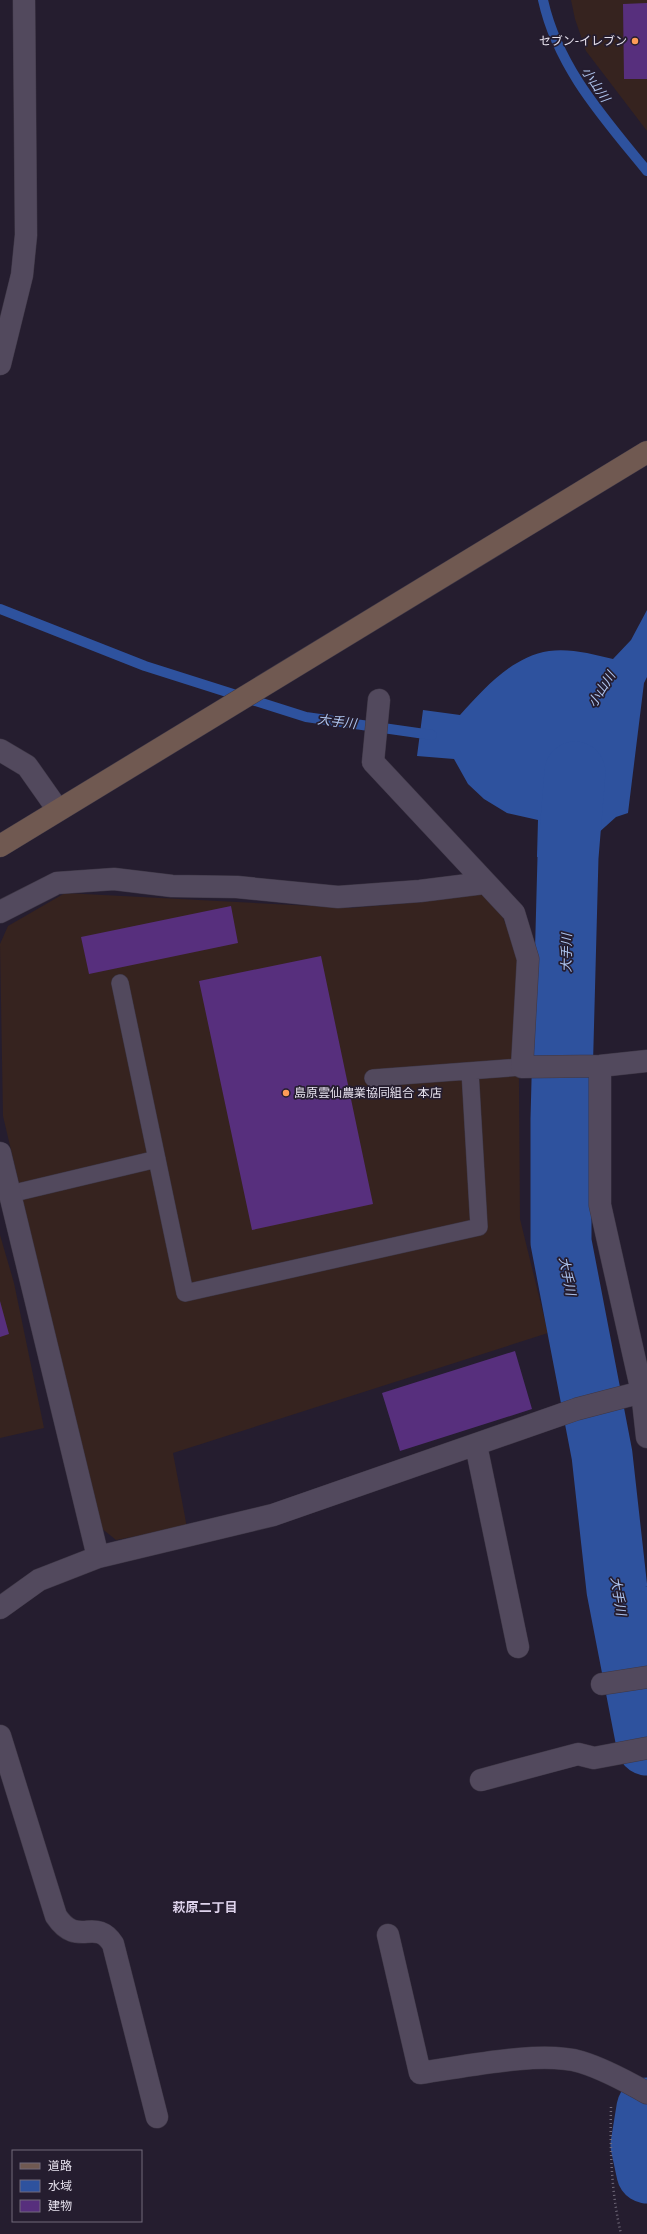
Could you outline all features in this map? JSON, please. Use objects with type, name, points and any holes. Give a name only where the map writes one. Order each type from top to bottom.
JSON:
[{"type":"street","points":[[0,364],[22,275],[26,235],[24,0]]},
{"type":"street","points":[[0,846],[647,452]]},
{"type":"street","points":[[379,700],[373,762],[484,883],[514,913],[528,959],[531,1067],[594,1066],[647,1061]]},
{"type":"street","points":[[0,750],[27,766],[58,810]]},
{"type":"street","points":[[0,912],[57,883],[114,879],[172,886],[237,887],[338,897],[420,891],[484,883]]},
{"type":"street","points":[[594,1066],[600,1205],[647,1437]]},
{"type":"street","points":[[0,1153],[98,1557]]},
{"type":"street","points":[[0,1608],[39,1580],[98,1557],[273,1515],[577,1409],[637,1393]]},
{"type":"street","points":[[476,1445],[518,1647]]},
{"type":"street","points":[[607,1683],[647,1677]]},
{"type":"street","points":[[0,1736],[56,1916],[63,1926],[72,1932],[101,1932],[108,1936],[113,1944],[157,2117]]},
{"type":"street","points":[[481,1780],[578,1754],[594,1758],[647,1748]]},
{"type":"street","points":[[388,1935],[420,2073],[541,2058],[580,2062],[620,2078],[647,2093]]},
{"type":"lane","points":[[120,983],[185,1293],[479,1227],[470,1071]]},
{"type":"lane","points":[[373,1078],[531,1067]]},
{"type":"lane","points":[[10,1194],[157,1159]]},
{"type":"path","points":[[620,2078],[611,2107],[610,2157],[614,2204],[621,2234]]},
{"type":"shaded area","points":[[571,0],[647,0],[647,131],[586,51],[575,19]]},
{"type":"shaded area","points":[[477,891],[500,910],[518,956],[520,1219],[548,1333],[173,1453],[188,1533],[163,1531],[116,1540],[100,1527],[3,1116],[0,944],[8,926],[65,893],[351,908],[422,902]]},
{"type":"shaded area","points":[[0,1235],[14,1283],[44,1428],[0,1438]]},
{"type":"water","points":[[647,610],[647,677],[644,683],[628,813],[616,817],[596,835],[596,857],[537,857],[538,820],[507,813],[484,799],[468,784],[454,759],[417,756],[423,710],[460,715],[489,685],[510,667],[535,654],[565,650],[613,659],[631,640]]},
{"type":"building","name":"セブン-イレブン","points":[[647,3],[647,79],[624,79],[623,4]]},
{"type":"building","points":[[231,906],[238,943],[89,974],[81,937]]},
{"type":"building","name":"島原雲仙農業協同組合 本店","points":[[321,956],[373,1204],[252,1230],[199,981]]},
{"type":"building","points":[[0,1301],[9,1334],[0,1337]]},
{"type":"building","points":[[515,1351],[532,1409],[400,1451],[382,1393]]},
{"type":"waterway","name":"小山川","points":[[543,0],[550,25],[571,70],[599,112],[647,171]]},
{"type":"waterway","name":"大手川","points":[[0,609],[145,666],[306,717],[432,735]]},
{"type":"waterway","name":"大手川","points":[[575,772],[568,857],[561,1119],[561,1242],[602,1455],[617,1590],[647,1745]]},
{"type":"waterway","name":"大手川","points":[[647,2108],[641,2145],[647,2173]]},
{"type":"place","name":"セブン-イレブン","points":[[635,41]]},
{"type":"place","name":"島原雲仙農業協同組合 本店","points":[[286,1093]]},
{"type":"district","name":"萩原二丁目","points":[[205,1907]]}]
